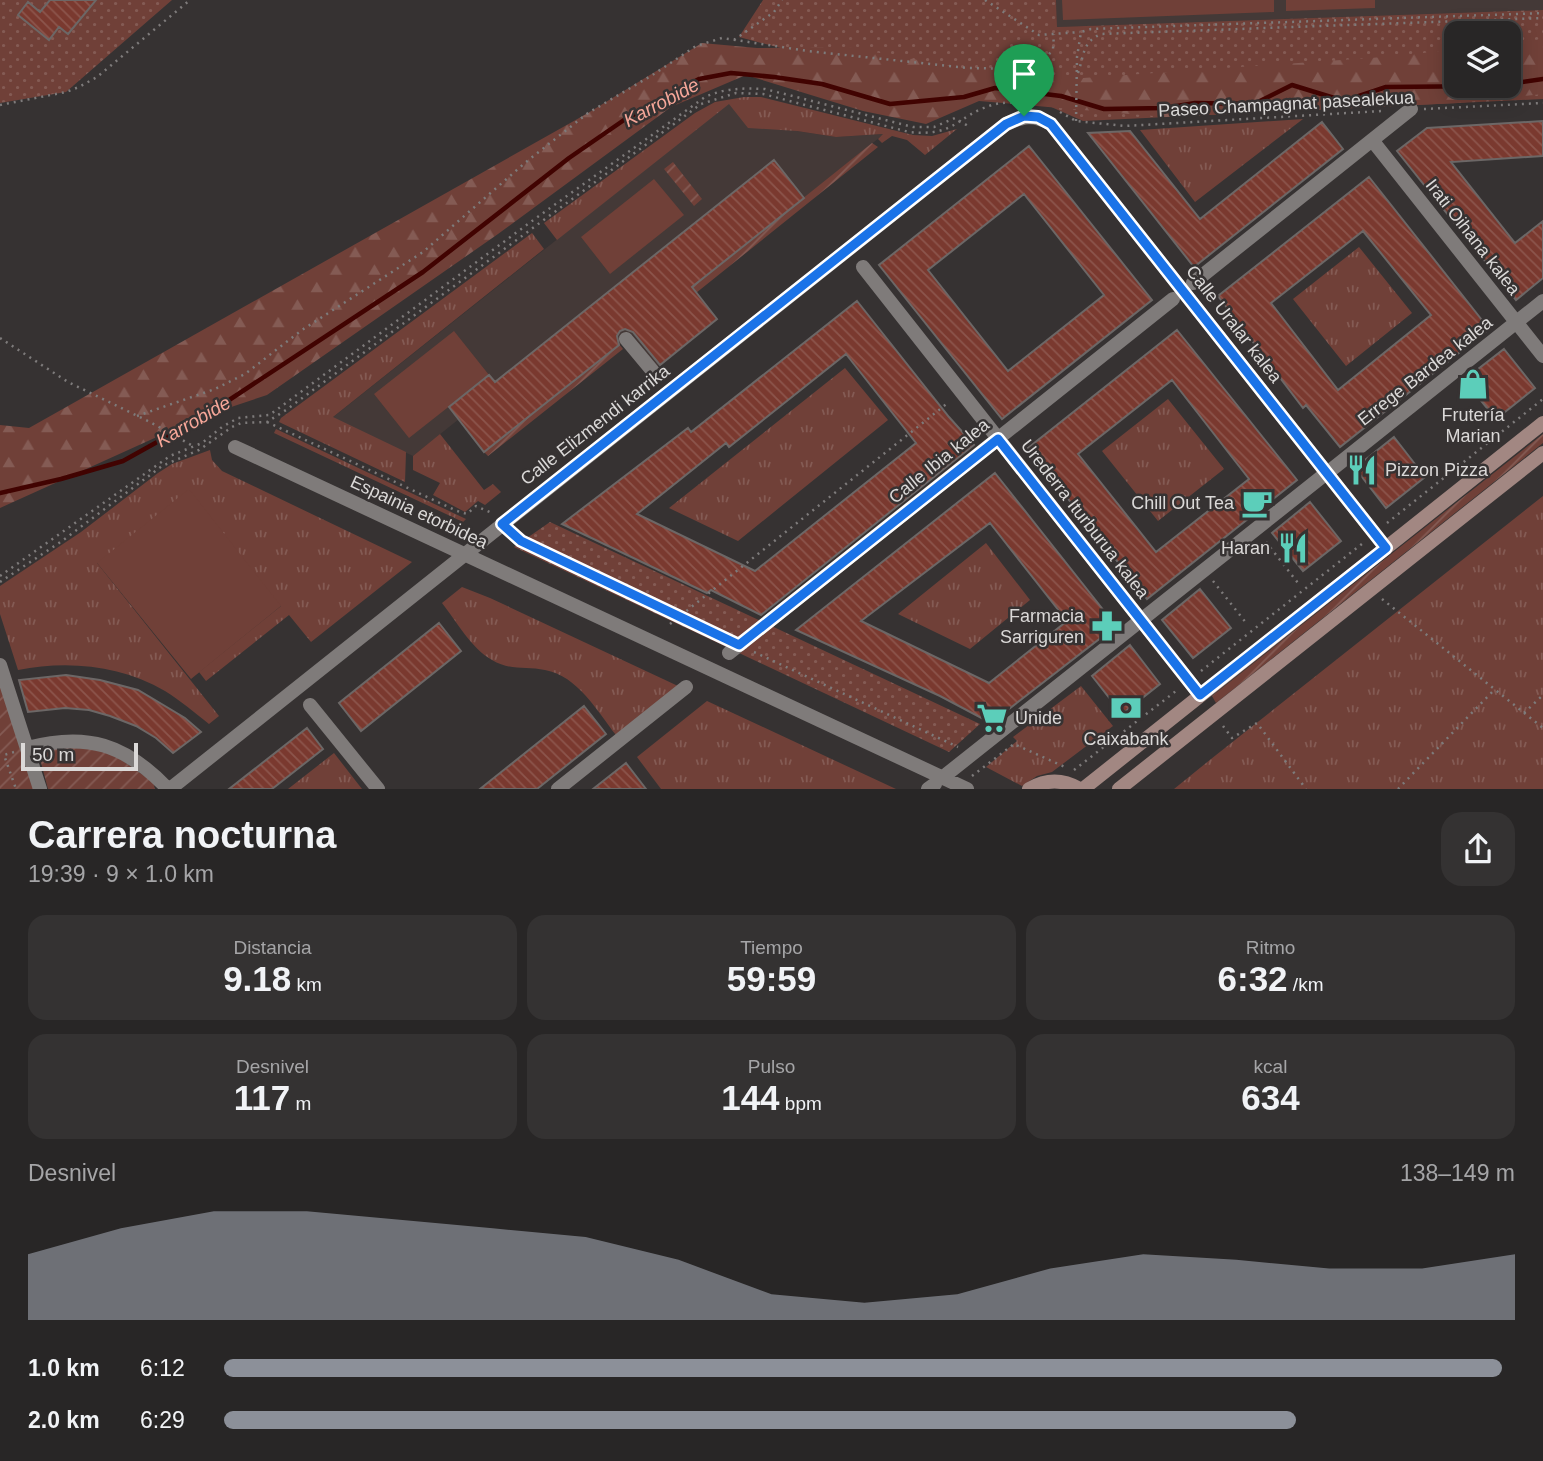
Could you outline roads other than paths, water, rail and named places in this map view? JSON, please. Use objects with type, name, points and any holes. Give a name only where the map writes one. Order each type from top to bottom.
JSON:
[{"type":"street","points":[[1194,283],[1411,109]]},
{"type":"street","name":"Calle Elizmendi karrika","points":[[169,789],[1006,124],[1024,116],[1038,117],[1051,124]]},
{"type":"street","name":"Calle Uralar kalea","points":[[1051,124],[1386,548]]},
{"type":"street","name":"Irati Oihana kalea","points":[[1372,141],[1543,356]]},
{"type":"street","name":"Urederra Iturburua kalea","points":[[863,267],[1200,695]]},
{"type":"street","name":"Calle Ibia kalea","points":[[734,649],[1173,299]]},
{"type":"street","name":"Errege Bardea kalea","points":[[947,774],[1543,301]]},
{"type":"street","name":"Calle Elizmendi karrika","points":[[626,339],[656,374]]},
{"type":"street","points":[[1029,789],[1042,782],[1056,780],[1082,789],[1543,423]]},
{"type":"street","name":"Espainia etorbidea","points":[[235,447],[966,785]]},
{"type":"street","points":[[1119,789],[1543,453]]},
{"type":"street","points":[[0,665],[40,789]]},
{"type":"street","points":[[558,789],[686,687]]},
{"type":"street","points":[[310,705],[378,789]]},
{"type":"street","points":[[27,748],[51,742],[80,740],[109,746],[131,756],[169,789]]},
{"type":"waterway","name":"Karrobide","points":[[0,493],[123,461],[211,412],[423,272],[569,158],[624,120],[699,79],[731,73],[774,77],[822,84],[890,104],[964,97],[995,88],[1061,96],[1104,109],[1165,108],[1195,103],[1254,104],[1292,85],[1344,101],[1386,87],[1444,86]]},
{"type":"waterway","name":"Karrobide","points":[[1521,82],[1543,79]]},
{"type":"place","name":"Frutería Marian","points":[[1473,384]]},
{"type":"place","name":"Pizzon Pizza","points":[[1362,470]]},
{"type":"place","name":"Chill Out Tea","points":[[1257,503]]},
{"type":"place","name":"Haran","points":[[1293,548]]},
{"type":"place","name":"Farmacia Sarriguren","points":[[1107,626]]},
{"type":"place","name":"Caixabank","points":[[1126,708]]},
{"type":"place","name":"Unide","points":[[992,718]]}]
